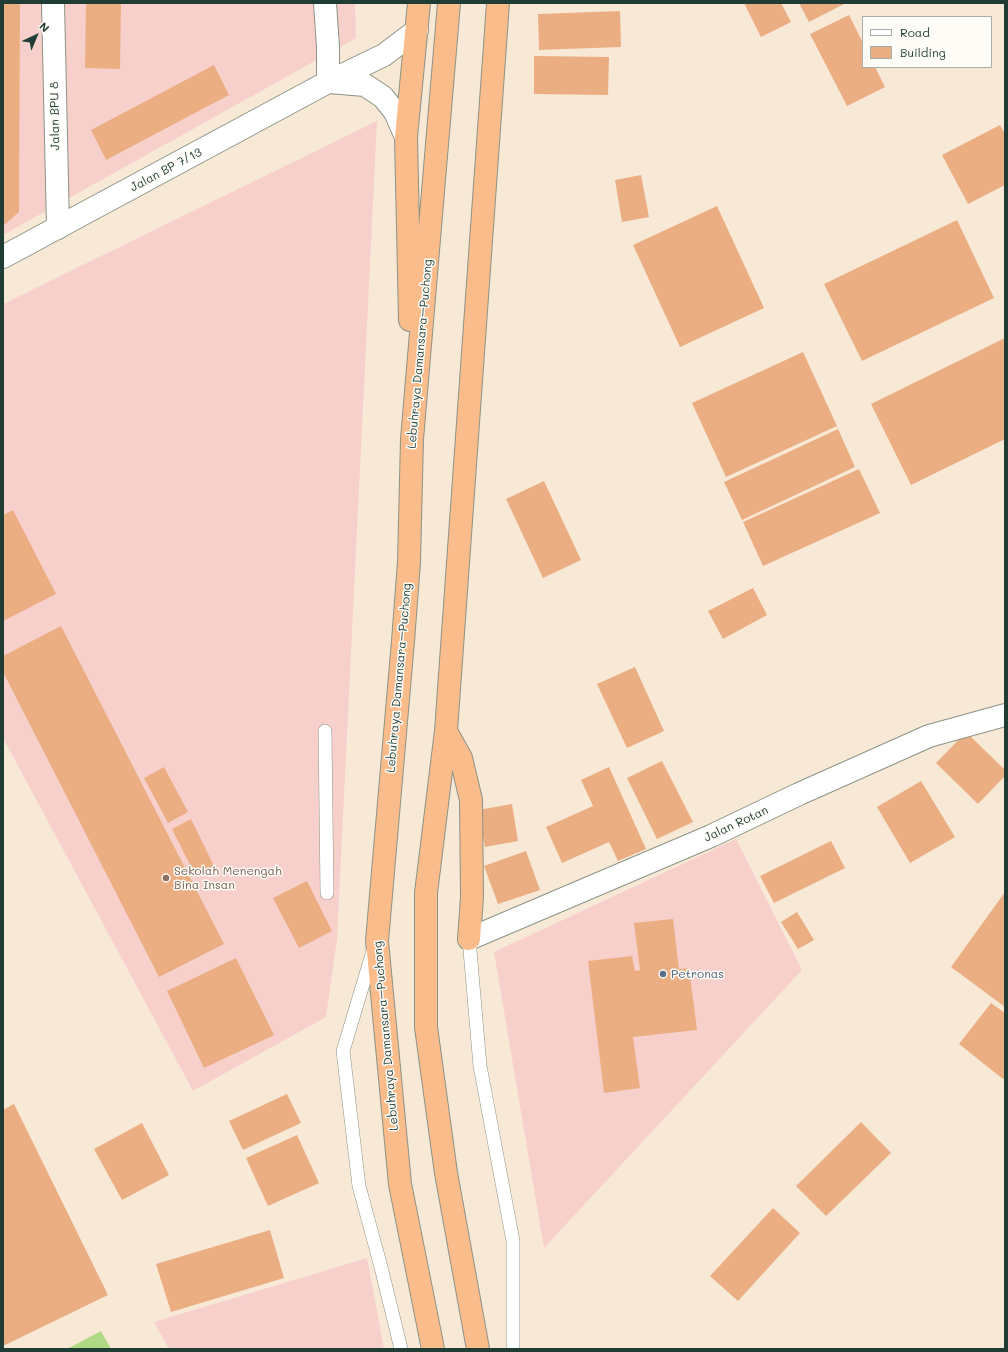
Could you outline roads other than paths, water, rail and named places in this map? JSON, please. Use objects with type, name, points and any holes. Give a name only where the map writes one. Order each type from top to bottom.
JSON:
[{"type":"highway","points":[[412,439],[406,137],[419,3]]},
{"type":"highway","name":"Lebuhraya Damansara–Puchong","points":[[433,1349],[400,1184],[377,941],[409,562],[412,439],[449,3]]},
{"type":"highway","points":[[478,1349],[446,1173],[426,1027],[426,893],[446,731],[501,5]]},
{"type":"highway","points":[[446,731],[461,758],[471,800],[472,898],[469,939]]},
{"type":"street","name":"Jalan BPU 8","points":[[53,3],[58,228]]},
{"type":"street","points":[[325,3],[328,48],[328,82],[365,85],[383,97],[396,112],[406,137]]},
{"type":"street","name":"Jalan BP 7/13","points":[[3,257],[328,82],[384,55],[417,30]]},
{"type":"street","name":"Jalan Rotan","points":[[469,939],[711,836],[799,794],[929,736],[1005,715]]},
{"type":"lane","points":[[325,731],[327,893]]},
{"type":"lane","points":[[469,939],[480,1066],[513,1241],[513,1349]]},
{"type":"lane","points":[[377,941],[344,1051],[359,1186],[401,1349]]},
{"type":"place","name":"Sekolah Menengah Bina Insan","points":[[166,878]]},
{"type":"place","name":"Petronas","points":[[663,974]]}]
